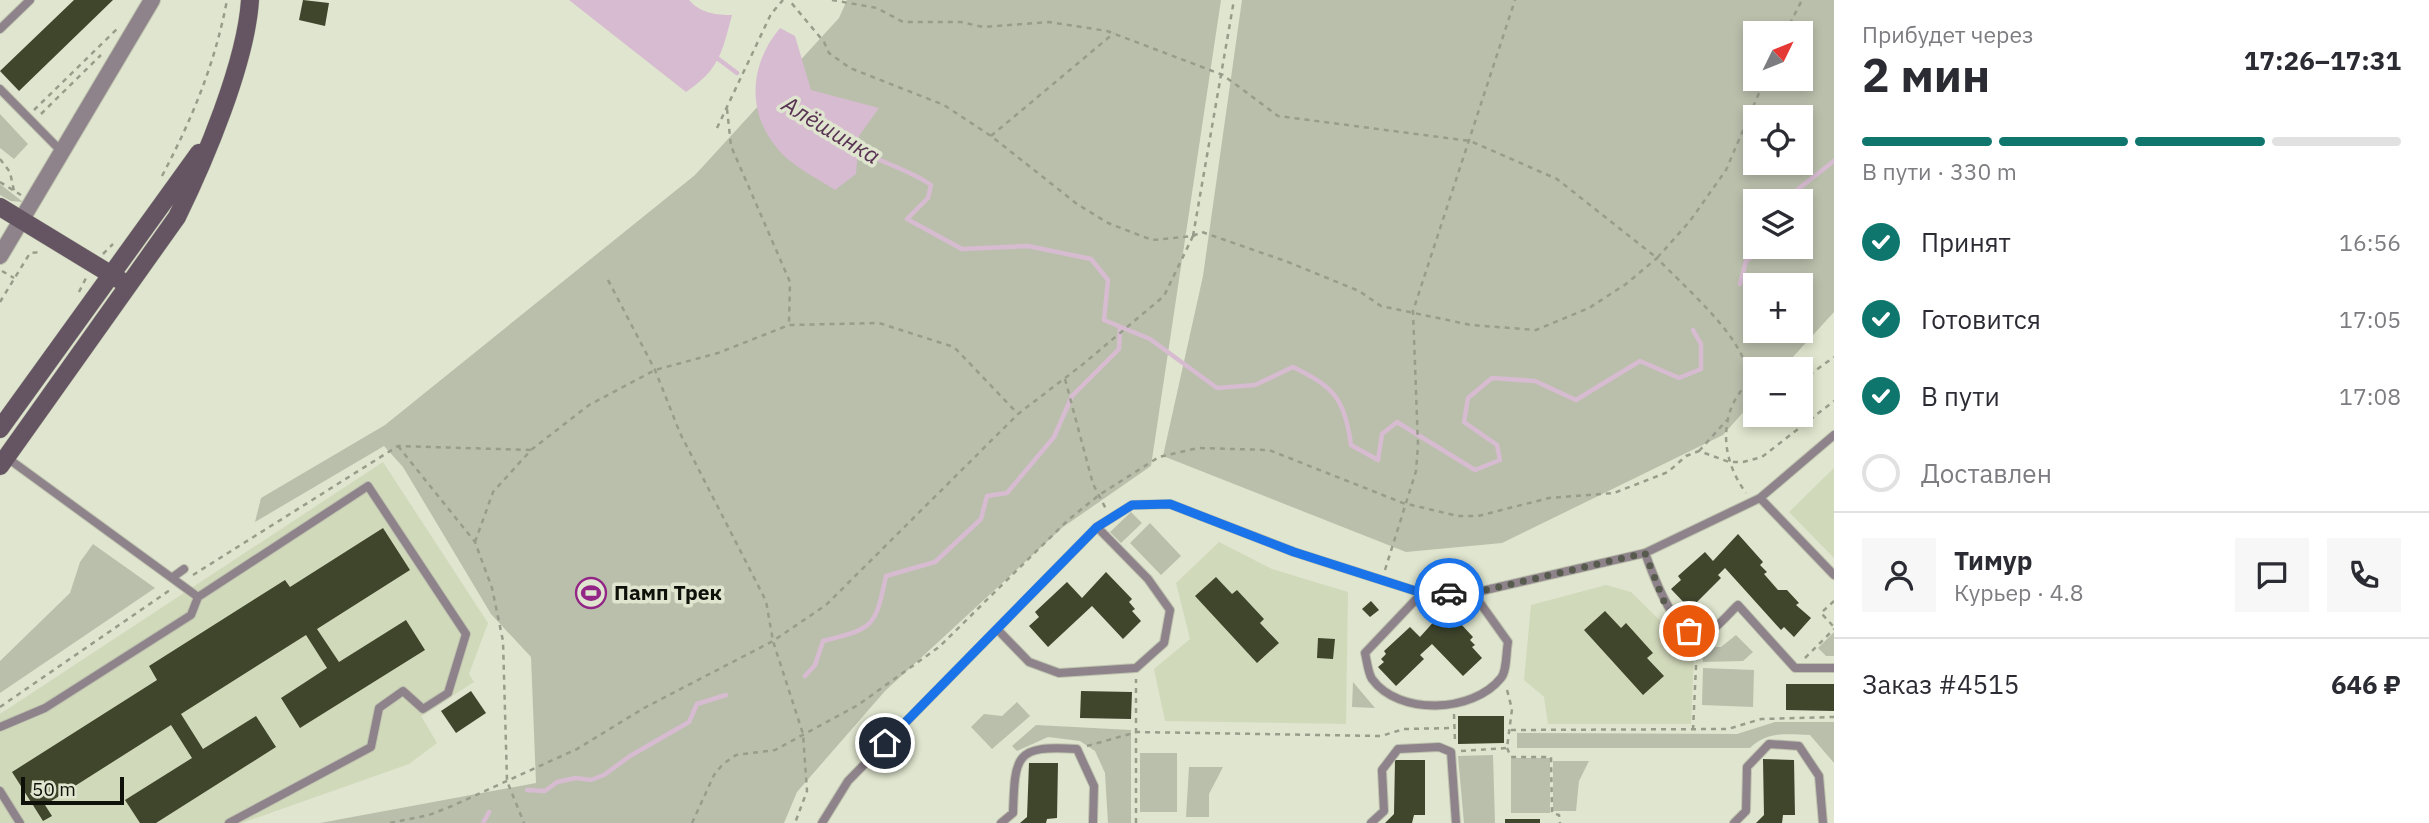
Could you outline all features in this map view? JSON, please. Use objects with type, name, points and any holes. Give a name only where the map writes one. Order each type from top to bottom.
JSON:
[{"type":"main road","points":[[3,461],[177,217],[195,179],[233,78],[250,0]]},
{"type":"main road","points":[[0,429],[96,271],[208,142]]},
{"type":"main road","points":[[0,207],[96,271],[129,286]]},
{"type":"street","points":[[1,263],[21,220],[152,0]]},
{"type":"lane","points":[[0,29],[30,0]]},
{"type":"lane","points":[[0,89],[62,152]]},
{"type":"lane","points":[[822,823],[848,781],[1097,527],[1132,505],[1170,504],[1294,552],[1422,593],[1473,593],[1645,553],[1756,500],[1834,435]]},
{"type":"lane","points":[[3,461],[173,576],[198,597]]},
{"type":"lane","points":[[0,727],[45,708],[191,615],[198,597],[368,486],[466,634],[448,693],[423,709],[403,691],[379,708],[371,747],[229,823]]},
{"type":"lane","points":[[1756,500],[1834,575]]},
{"type":"lane","points":[[997,629],[1029,662],[1059,673],[1136,668],[1164,643],[1170,610],[1148,579],[1097,527]]},
{"type":"lane","points":[[1645,553],[1665,604],[1689,631],[1697,635],[1707,633],[1738,605],[1795,668],[1834,668]]},
{"type":"lane","points":[[173,576],[184,569]]},
{"type":"lane","points":[[1422,593],[1365,653],[1371,677],[1394,699],[1416,704],[1454,704],[1480,698],[1503,676],[1508,642],[1473,593]]},
{"type":"lane","points":[[1734,823],[1746,811],[1747,766],[1769,744],[1799,746],[1819,776],[1823,823]]},
{"type":"lane","points":[[1002,823],[1013,813],[1014,773],[1021,757],[1040,746],[1077,748],[1094,786],[1093,823]]},
{"type":"lane","points":[[1371,823],[1384,811],[1382,770],[1398,749],[1438,747],[1451,752],[1456,823]]},
{"type":"lane","points":[[0,791],[20,823]]},
{"type":"path","points":[[159,182],[191,123],[211,70],[227,0]]},
{"type":"path","points":[[717,128],[771,14],[783,0]]},
{"type":"path","points":[[789,0],[824,42],[829,53],[850,68],[944,105],[991,136],[1077,204],[1108,223],[1153,240],[1194,236],[1202,232],[1288,262],[1359,291],[1381,306],[1471,325],[1536,330],[1589,308],[1626,284],[1657,258],[1690,221],[1726,170],[1760,91]]},
{"type":"path","points":[[832,0],[877,8],[903,22],[961,22],[984,27],[1049,22],[1114,33],[1223,75],[1278,116],[1470,141],[1557,179],[1657,258],[1731,336],[1743,364]]},
{"type":"path","points":[[390,823],[429,816],[577,749],[644,708],[773,641],[826,604],[1018,414],[1164,296],[1194,236],[1234,0]]},
{"type":"path","points":[[1509,0],[1512,5]]},
{"type":"path","points":[[1382,580],[1416,471],[1418,445],[1413,312],[1515,0]]},
{"type":"path","points":[[1791,21],[1802,0]]},
{"type":"path","points":[[30,119],[50,94],[117,29]]},
{"type":"path","points":[[991,136],[1114,33]]},
{"type":"path","points":[[30,119],[55,100],[102,54],[97,48]]},
{"type":"path","points":[[81,64],[87,69]]},
{"type":"path","points":[[65,79],[71,85]]},
{"type":"path","points":[[50,94],[55,100]]},
{"type":"path","points":[[727,109],[731,146],[790,282],[789,325]]},
{"type":"path","points":[[0,159],[10,172],[14,191],[0,182]]},
{"type":"path","points":[[0,302],[36,243]]},
{"type":"path","points":[[77,296],[84,280],[96,271],[107,248],[115,244]]},
{"type":"path","points":[[30,253],[47,253]]},
{"type":"path","points":[[1,263],[14,278]]},
{"type":"path","points":[[84,280],[96,271]]},
{"type":"path","points":[[608,280],[655,370],[680,433],[766,601],[773,641],[803,734],[807,791],[795,823]]},
{"type":"path","points":[[475,542],[493,492],[531,450],[590,405],[655,370],[718,353],[789,325],[879,323],[954,347],[1018,414]]},
{"type":"path","points":[[1813,372],[1834,357]]},
{"type":"path","points":[[1065,378],[1069,384],[1093,484],[1111,518]]},
{"type":"path","points":[[692,823],[714,775],[723,764],[736,755],[775,750],[858,705],[939,646],[1068,520],[1099,495],[1159,457],[1184,450],[1269,450],[1404,503],[1458,516],[1490,515],[1549,498],[1614,493],[1668,472],[1686,456],[1699,452],[1729,418],[1743,384]]},
{"type":"path","points":[[1699,452],[1729,462],[1762,457],[1834,401]]},
{"type":"path","points":[[1729,418],[1729,462],[1756,500]]},
{"type":"path","points":[[398,446],[475,542],[492,588],[503,641],[508,781],[524,823]]},
{"type":"path","points":[[0,707],[175,587]]},
{"type":"path","points":[[1795,668],[1834,628],[1821,613],[1834,601]]},
{"type":"path","points":[[1693,730],[1697,635]]},
{"type":"path","points":[[1136,668],[1136,823]]},
{"type":"path","points":[[1503,676],[1512,709],[1507,748],[1511,757],[1551,757],[1552,813],[1559,815],[1560,823]]},
{"type":"path","points":[[1511,730],[1728,729],[1769,718],[1834,717]]},
{"type":"path","points":[[1454,718],[1455,743],[1451,752],[1507,748]]},
{"type":"path","points":[[1077,748],[1137,732],[1381,736],[1404,729],[1455,728]]},
{"type":"shaded area","points":[[847,0],[1221,0],[1151,466],[1063,527],[885,691],[797,792],[784,823],[320,823],[536,783],[531,657],[491,614],[403,467],[384,446],[255,522],[261,498],[385,425],[695,175],[839,18]]},
{"type":"shaded area","points":[[1242,0],[1834,0],[1834,312],[1813,335],[1813,273],[1743,273],[1743,343],[1806,343],[1793,357],[1743,357],[1743,412],[1723,435],[1502,543],[1406,552],[1163,456],[1203,276]]},
{"type":"shaded area","points":[[0,114],[28,144],[14,159],[0,148]]},
{"type":"shaded area","points":[[0,184],[23,202],[11,201],[0,195]]},
{"type":"shaded area","points":[[383,462],[488,623],[469,674],[474,682],[421,716],[437,743],[409,764],[242,823],[0,823],[0,714]]},
{"type":"shaded area","points":[[1834,468],[1834,558],[1789,512]]},
{"type":"shaded area","points":[[1131,512],[1142,523],[1121,543],[1110,532]]},
{"type":"shaded area","points":[[1150,523],[1181,556],[1161,575],[1130,543]]},
{"type":"shaded area","points":[[1219,542],[1272,569],[1348,592],[1346,724],[1165,721],[1154,669],[1190,639],[1176,583]]},
{"type":"shaded area","points":[[93,544],[155,588],[0,693],[0,661],[70,593],[80,562]]},
{"type":"shaded area","points":[[1606,585],[1631,592],[1694,654],[1691,724],[1548,724],[1544,697],[1524,680],[1531,605]]},
{"type":"shaded area","points":[[1834,632],[1834,656],[1826,656],[1818,648]]},
{"type":"shaded area","points":[[1736,635],[1753,652],[1743,661],[1703,662],[1702,647],[1721,647]]},
{"type":"shaded area","points":[[1703,668],[1754,670],[1753,707],[1702,705]]},
{"type":"shaded area","points":[[1353,682],[1375,708],[1352,707]]},
{"type":"shaded area","points":[[1017,702],[1030,716],[992,749],[971,727],[984,714],[1002,716]]},
{"type":"shaded area","points":[[1775,722],[1834,722],[1834,763],[1810,735],[1770,736],[1750,748],[1517,748],[1517,733],[1737,734]]},
{"type":"shaded area","points":[[1036,725],[1131,730],[1131,823],[1108,823],[1105,773],[1095,751],[1080,741],[1048,737],[1017,751],[1012,746]]},
{"type":"shaded area","points":[[1140,753],[1177,753],[1177,812],[1140,812]]},
{"type":"shaded area","points":[[1493,755],[1495,823],[1464,823],[1458,756]]},
{"type":"shaded area","points":[[1511,758],[1550,758],[1550,813],[1511,813]]},
{"type":"shaded area","points":[[1553,761],[1589,761],[1579,781],[1576,811],[1553,811]]},
{"type":"shaded area","points":[[1189,767],[1223,767],[1209,794],[1209,817],[1186,817]]},
{"type":"water","points":[[569,0],[689,0],[698,8],[709,12],[732,15],[718,59],[706,75],[686,92]]},
{"type":"water","points":[[780,28],[795,36],[811,90],[879,108],[859,136],[856,174],[835,190],[782,154],[760,119],[756,103],[758,72],[770,42]]},
{"type":"building","points":[[74,0],[113,0],[19,91],[0,71]]},
{"type":"building","points":[[303,0],[329,3],[325,26],[299,20]]},
{"type":"building","points":[[383,528],[410,570],[317,629],[339,662],[406,620],[425,650],[300,728],[281,698],[327,668],[306,635],[181,714],[203,749],[256,716],[276,747],[156,823],[140,823],[125,800],[192,758],[171,725],[45,805],[52,816],[43,821],[12,772],[157,680],[149,666],[285,580],[290,587]]},
{"type":"building","points":[[1738,534],[1763,562],[1760,565],[1767,572],[1764,574],[1778,590],[1787,590],[1799,603],[1796,605],[1811,618],[1794,637],[1784,627],[1781,630],[1725,568],[1718,575],[1721,578],[1690,609],[1671,589],[1681,580],[1678,576],[1705,552],[1713,561]]},
{"type":"building","points":[[1106,572],[1132,599],[1129,602],[1135,609],[1132,611],[1141,621],[1123,639],[1092,606],[1048,647],[1029,626],[1039,617],[1035,612],[1067,582],[1082,598]]},
{"type":"building","points":[[1216,577],[1232,594],[1237,590],[1264,619],[1260,623],[1279,643],[1257,663],[1195,596]]},
{"type":"building","points":[[1371,601],[1379,610],[1370,617],[1362,609]]},
{"type":"building","points":[[1446,608],[1473,637],[1470,640],[1475,645],[1472,647],[1482,658],[1463,676],[1432,644],[1420,655],[1424,659],[1396,686],[1378,667],[1384,662],[1381,659],[1386,654],[1384,651],[1410,627],[1420,637]]},
{"type":"building","points":[[1605,611],[1621,628],[1626,623],[1653,653],[1647,658],[1664,676],[1643,695],[1584,630]]},
{"type":"building","points":[[1318,638],[1335,639],[1333,659],[1317,658]]},
{"type":"building","points":[[1786,684],[1834,684],[1834,711],[1786,710]]},
{"type":"building","points":[[471,691],[486,713],[456,733],[441,711]]},
{"type":"building","points":[[1081,691],[1132,692],[1131,719],[1080,718]]},
{"type":"building","points":[[1458,716],[1504,716],[1504,743],[1458,744]]},
{"type":"building","points":[[1763,759],[1794,760],[1795,815],[1783,815],[1782,823],[1756,823],[1764,815]]},
{"type":"building","points":[[1395,760],[1425,760],[1425,815],[1414,815],[1412,823],[1385,823],[1394,814]]},
{"type":"building","points":[[1029,763],[1058,763],[1057,818],[1047,819],[1046,823],[1020,823],[1027,817]]},
{"type":"building","points":[[1505,819],[1540,819],[1540,823],[1505,823]]},
{"type":"waterway","name":"Алёшинка","points":[[717,58],[737,73]]},
{"type":"waterway","name":"Алёшинка","points":[[855,147],[931,185],[928,198],[907,219],[962,249],[1028,246],[1091,259],[1108,280],[1104,320],[1150,339],[1217,388],[1255,385],[1293,367],[1319,381],[1341,405],[1351,445],[1378,460],[1382,434],[1397,422],[1475,470],[1500,460],[1497,445],[1464,422],[1468,398],[1492,378],[1535,381],[1576,400],[1640,361],[1679,378],[1701,369],[1701,344],[1693,330]]},
{"type":"waterway","name":"Алёшинка","points":[[1798,189],[1834,161]]},
{"type":"waterway","name":"Алёшинка","points":[[1740,284],[1746,261],[1749,259]]},
{"type":"waterway","points":[[805,676],[815,665],[823,641],[853,633],[870,623],[879,606],[886,576],[935,562],[981,519],[987,496],[1007,493],[1054,437],[1072,396],[1119,349],[1120,328]]},
{"type":"waterway","points":[[527,790],[545,791],[557,782],[576,778],[591,780],[604,775],[630,756],[689,722],[697,704],[726,695]]},
{"type":"waterway","points":[[483,823],[489,812]]},
{"type":"way so far","points":[[1449,593],[1473,593],[1645,553],[1665,604],[1689,631]]},
{"type":"place","name":"Памп Трек","points":[[591,593]]},
{"type":"route","points":[[885,743],[1097,527],[1132,505],[1170,504],[1294,552],[1422,593],[1449,593]]}]
